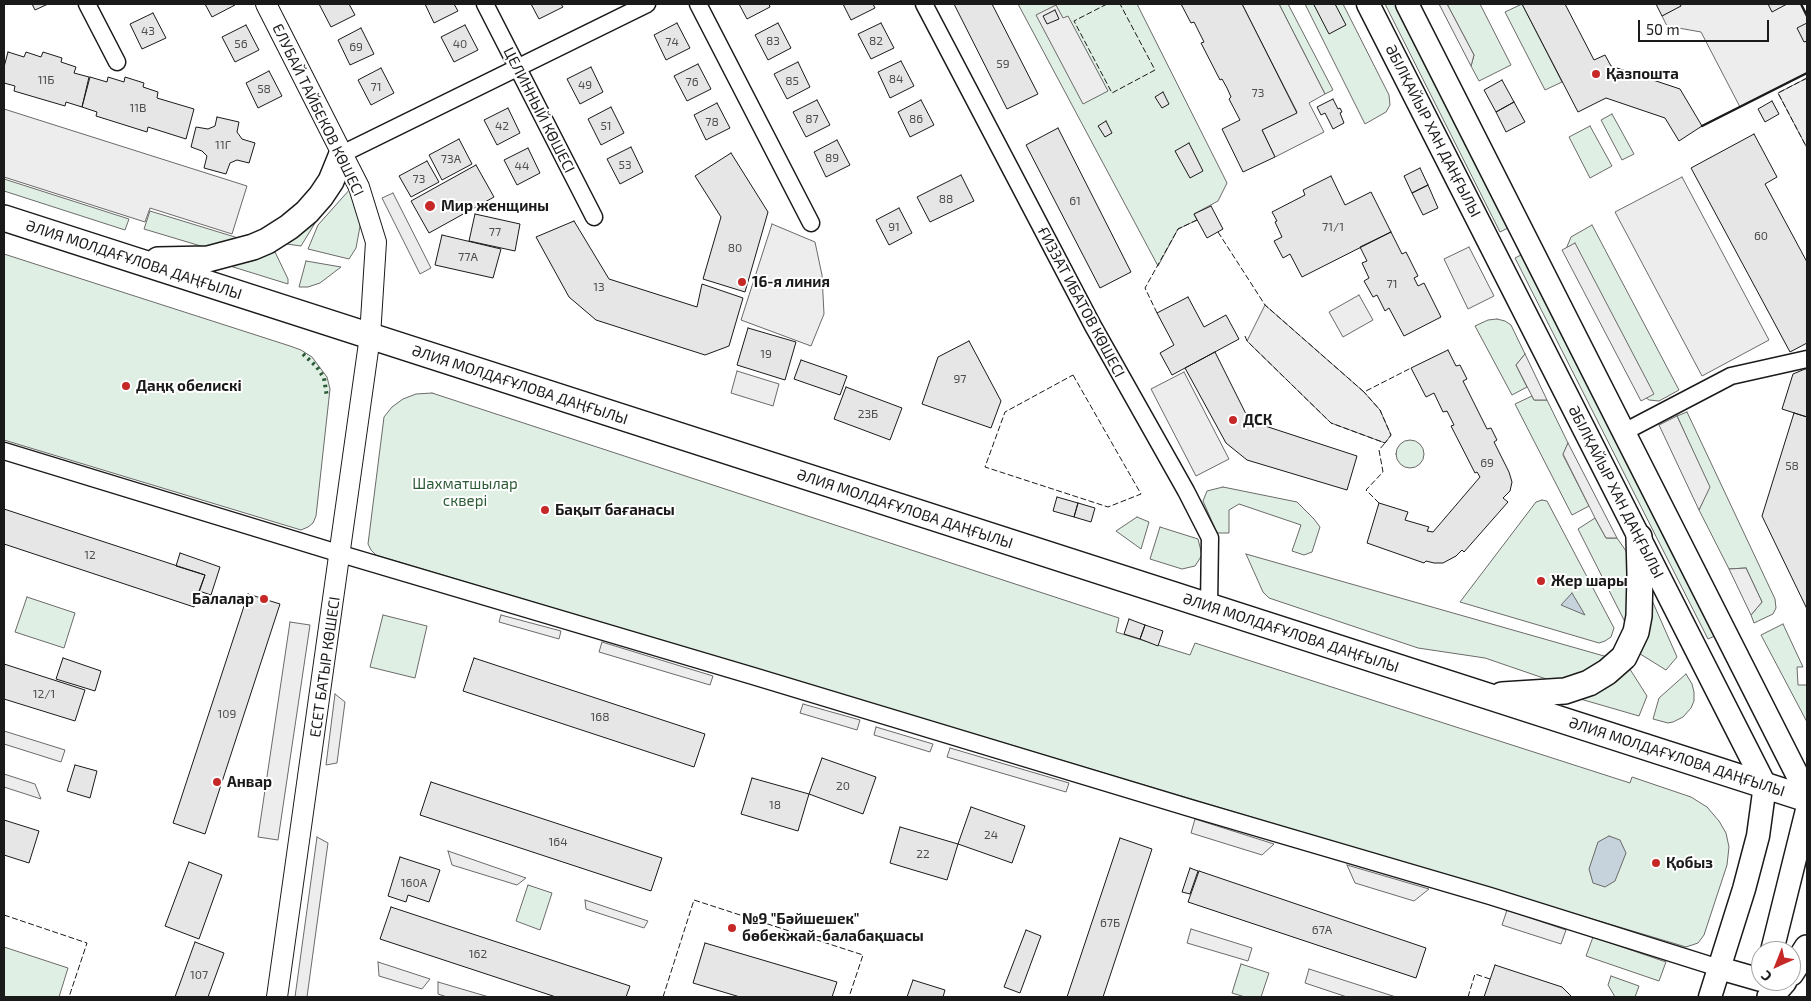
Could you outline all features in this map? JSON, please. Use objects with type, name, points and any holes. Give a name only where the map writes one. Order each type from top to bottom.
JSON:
[{"type":"main road","name":"ӘБІЛҚАЙЫР ХАН ДАҢҒЫЛЫ","points":[[1368,4],[1765,785]]},
{"type":"main road","points":[[1407,4],[1807,794]]},
{"type":"main road","points":[[133,259],[176,261],[208,258],[233,253],[267,241],[307,212],[321,196],[331,181],[342,154]]},
{"type":"main road","name":"ӘЛИЯ МОЛДАҒҰЛОВА ДАҢҒЫЛЫ","points":[[4,218],[1807,799]]},
{"type":"main road","points":[[1497,258],[1529,244]]},
{"type":"main road","points":[[1485,696],[1565,691],[1589,683],[1624,657],[1636,632],[1639,616],[1639,537]]},
{"type":"main road","points":[[1710,997],[1744,889],[1758,836],[1765,785]]},
{"type":"main road","points":[[1774,941],[1807,810]]},
{"type":"main road","points":[[1719,968],[1751,977]]},
{"type":"street","points":[[86,4],[117,62]]},
{"type":"street","name":"ЕЛУБАЙ ТАЙБЕКОВ КӨШЕСІ","points":[[266,4],[359,187],[376,242],[370,336]]},
{"type":"street","name":"ЦЕЛИННЫЙ КӨШЕСІ","points":[[485,4],[594,217]]},
{"type":"street","points":[[342,154],[647,4]]},
{"type":"street","points":[[698,4],[811,223]]},
{"type":"street","name":"ҒИЗЗАТ ИБАТОВ КӨШЕСІ","points":[[924,4],[1093,326],[1186,491],[1210,538],[1208,606]]},
{"type":"street","name":"ЕСЕТ БАТЫР КӨШЕСІ","points":[[277,997],[341,554],[370,336]]},
{"type":"street","points":[[1624,432],[1731,376],[1807,359]]},
{"type":"street","points":[[4,451],[341,554],[1481,894],[1719,968]]},
{"type":"green space","points":[[1018,4],[1137,4],[1227,183],[1218,201],[1194,214],[1197,220],[1178,229],[1158,266]]},
{"type":"green space","points":[[1279,4],[1288,4],[1333,90],[1325,94]]},
{"type":"green space","points":[[1305,4],[1343,4],[1389,95],[1390,105],[1386,112],[1365,124]]},
{"type":"green space","points":[[1385,4],[1395,4],[1508,228],[1500,232]]},
{"type":"green space","points":[[1447,4],[1480,4],[1511,65],[1479,81],[1471,66],[1474,55]]},
{"type":"green space","points":[[1522,4],[1562,82],[1545,90],[1505,12]]},
{"type":"green space","points":[[1612,114],[1634,154],[1622,160],[1601,120]]},
{"type":"green space","points":[[1590,126],[1612,166],[1590,178],[1569,137]]},
{"type":"green space","points":[[4,179],[129,219],[125,230],[4,191]]},
{"type":"green space","points":[[338,179],[347,180],[323,210],[301,246],[287,244],[299,234]]},
{"type":"green space","points":[[351,188],[361,221],[356,248],[349,259],[308,249],[318,225]]},
{"type":"green space","points":[[150,211],[248,241],[227,247],[204,247],[144,229]]},
{"type":"green space","points":[[1592,225],[1679,390],[1659,401],[1649,400],[1642,395],[1566,249],[1571,237]]},
{"type":"green space","points":[[275,252],[288,279],[288,284],[230,266],[252,261]]},
{"type":"green space","points":[[4,254],[290,346],[312,357],[327,377],[330,389],[316,516],[313,523],[301,530],[4,440]]},
{"type":"green space","points":[[1523,254],[1715,636],[1708,639],[1515,258]]},
{"type":"green space","points":[[306,261],[341,267],[320,283],[308,287],[299,287]]},
{"type":"green space","points":[[1497,319],[1511,325],[1525,354],[1516,365],[1527,387],[1512,395],[1475,326],[1488,320]]},
{"type":"green space","name":"Шахматшылар сквері","points":[[432,393],[1119,618],[1116,632],[1190,655],[1195,643],[1630,783],[1632,777],[1691,797],[1707,807],[1719,821],[1726,833],[1729,847],[1727,865],[1704,935],[1698,943],[1686,947],[376,555],[368,544],[384,417],[392,407],[403,399],[416,394]]},
{"type":"green space","points":[[1532,396],[1534,400],[1547,400],[1568,443],[1563,455],[1589,506],[1572,515],[1515,404]]},
{"type":"green space","points":[[1687,412],[1775,599],[1776,608],[1773,614],[1754,623],[1751,615],[1762,602],[1746,568],[1729,569],[1699,510],[1709,487],[1677,416]]},
{"type":"green space","points":[[1410,440],[1420,444],[1424,454],[1420,464],[1410,468],[1400,464],[1396,454],[1400,444]]},
{"type":"green space","points":[[1223,487],[1297,502],[1320,527],[1312,552],[1304,555],[1292,551],[1301,525],[1239,504],[1229,510],[1229,533],[1217,533],[1203,501],[1207,491]]},
{"type":"green space","points":[[1547,501],[1614,628],[1611,637],[1605,641],[1599,643],[1460,602],[1536,502]]},
{"type":"green space","points":[[1137,517],[1149,522],[1141,549],[1116,531]]},
{"type":"green space","points":[[1595,518],[1606,538],[1617,538],[1626,551],[1631,565],[1629,630],[1578,529]]},
{"type":"green space","points":[[1160,527],[1198,539],[1202,555],[1195,566],[1182,569],[1150,559]]},
{"type":"green space","points":[[1246,554],[1611,658],[1605,665],[1555,682],[1485,658],[1418,648],[1269,598],[1263,592]]},
{"type":"green space","points":[[1647,589],[1677,657],[1666,670],[1637,652]]},
{"type":"green space","points":[[27,597],[75,613],[64,648],[15,632]]},
{"type":"green space","points":[[383,615],[427,626],[415,678],[370,667]]},
{"type":"green space","points":[[1783,624],[1803,667],[1797,667],[1798,685],[1807,685],[1807,722],[1761,635]]},
{"type":"green space","points":[[1626,663],[1647,696],[1639,716],[1570,696]]},
{"type":"green space","points":[[1686,674],[1694,692],[1694,701],[1691,708],[1683,717],[1673,722],[1668,723],[1653,719],[1659,698]]},
{"type":"green space","points":[[528,885],[552,893],[540,930],[516,921]]},
{"type":"green space","points":[[1593,937],[1666,962],[1659,981],[1586,956]]},
{"type":"green space","points":[[4,947],[68,968],[59,997],[4,997]]},
{"type":"green space","points":[[1241,964],[1269,973],[1261,997],[1245,997],[1232,993]]},
{"type":"green space","points":[[1611,976],[1639,986],[1635,997],[1615,997],[1608,985]]},
{"type":"shaded area","points":[[1242,4],[1279,4],[1325,94],[1309,103],[1324,132],[1275,157],[1262,130],[1297,112]]},
{"type":"shaded area","points":[[1439,4],[1447,4],[1474,55],[1471,66]]},
{"type":"shaded area","points":[[1680,4],[1801,4],[1807,16],[1807,73],[1740,107],[1701,32],[1667,26],[1662,16],[1680,6]]},
{"type":"shaded area","points":[[1056,5],[1063,18],[1068,16],[1108,91],[1083,104],[1036,15]]},
{"type":"shaded area","points":[[1807,78],[1807,148],[1778,93]]},
{"type":"shaded area","points":[[4,109],[247,186],[232,234],[150,208],[145,222],[4,177]]},
{"type":"shaded area","points":[[1682,177],[1769,340],[1702,376],[1615,212]]},
{"type":"shaded area","points":[[393,193],[431,268],[420,274],[382,198]]},
{"type":"shaded area","points":[[772,224],[815,242],[822,275],[824,314],[811,346],[741,320]]},
{"type":"shaded area","points":[[1575,243],[1654,394],[1641,401],[1562,250]]},
{"type":"shaded area","points":[[1469,247],[1494,296],[1468,309],[1444,259]]},
{"type":"shaded area","points":[[1359,295],[1373,320],[1343,337],[1329,312]]},
{"type":"shaded area","points":[[1265,305],[1364,392],[1380,410],[1391,435],[1385,443],[1331,423],[1247,341]]},
{"type":"shaded area","points":[[1525,354],[1547,400],[1534,400],[1516,365]]},
{"type":"shaded area","points":[[737,371],[779,384],[773,406],[731,393]]},
{"type":"shaded area","points":[[1184,372],[1229,459],[1196,476],[1151,389]]},
{"type":"shaded area","points":[[1677,416],[1710,487],[1699,510],[1659,425]]},
{"type":"shaded area","points":[[1568,443],[1617,538],[1606,538],[1595,518],[1563,454]]},
{"type":"shaded area","points":[[1746,568],[1762,602],[1751,615],[1729,569]]},
{"type":"shaded area","points":[[1572,593],[1585,615],[1561,605]]},
{"type":"shaded area","points":[[501,615],[561,631],[559,639],[499,622]]},
{"type":"shaded area","points":[[290,622],[310,625],[278,840],[258,837]]},
{"type":"shaded area","points":[[602,642],[713,676],[710,685],[599,652]]},
{"type":"shaded area","points":[[335,694],[345,702],[337,763],[326,765]]},
{"type":"shaded area","points":[[803,704],[860,720],[857,730],[800,713]]},
{"type":"shaded area","points":[[876,727],[933,744],[930,752],[874,735]]},
{"type":"shaded area","points":[[4,731],[65,750],[61,762],[4,744]]},
{"type":"shaded area","points":[[950,748],[1069,783],[1066,792],[947,757]]},
{"type":"shaded area","points":[[4,774],[35,784],[41,799],[4,787]]},
{"type":"shaded area","points":[[1195,819],[1274,844],[1262,855],[1191,833]]},
{"type":"shaded area","points":[[1609,836],[1620,840],[1626,853],[1615,881],[1605,887],[1593,883],[1589,869],[1598,842]]},
{"type":"shaded area","points":[[317,837],[328,843],[307,997],[295,997]]},
{"type":"shaded area","points":[[448,851],[526,878],[517,885],[452,865]]},
{"type":"shaded area","points":[[1347,865],[1429,889],[1414,901],[1355,883]]},
{"type":"shaded area","points":[[585,900],[648,921],[644,928],[586,909]]},
{"type":"shaded area","points":[[1507,910],[1566,930],[1561,944],[1502,925]]},
{"type":"shaded area","points":[[1191,929],[1252,948],[1248,961],[1187,943]]},
{"type":"shaded area","points":[[378,962],[430,979],[422,989],[379,976]]},
{"type":"shaded area","points":[[1309,969],[1396,997],[1347,997],[1305,983]]},
{"type":"shaded area","points":[[438,982],[489,997],[447,997],[438,994]]},
{"type":"building","points":[[32,4],[48,4],[35,10]]},
{"type":"building","points":[[205,4],[235,4],[235,5],[212,17]]},
{"type":"building","points":[[319,4],[349,4],[355,15],[331,27]]},
{"type":"building","points":[[425,4],[454,4],[458,11],[434,23]]},
{"type":"building","points":[[531,4],[561,4],[563,7],[539,19]]},
{"type":"building","points":[[739,4],[769,4],[770,7],[747,19]]},
{"type":"building","points":[[843,4],[873,4],[875,8],[851,20]]},
{"type":"building","points":[[954,4],[992,4],[1038,94],[1007,109]]},
{"type":"building","points":[[1181,4],[1242,4],[1297,113],[1262,130],[1275,157],[1243,172],[1222,129],[1240,120],[1229,99],[1231,97],[1227,88],[1222,79],[1220,80],[1201,43],[1204,42],[1194,22],[1191,23]]},
{"type":"building","points":[[1335,4],[1346,25],[1329,34],[1314,5]]},
{"type":"building","name":"Қазпошта","points":[[1522,4],[1565,4],[1594,60],[1605,55],[1611,66],[1680,89],[1702,126],[1679,141],[1665,118],[1606,98],[1578,112]]},
{"type":"building","points":[[1656,4],[1680,4],[1681,6],[1662,16]]},
{"type":"building","points":[[1768,4],[1787,4],[1772,12]]},
{"type":"building","points":[[1055,10],[1059,19],[1047,24],[1043,16]]},
{"type":"building","points":[[153,13],[166,38],[142,49],[130,24]]},
{"type":"building","points":[[677,23],[690,48],[666,60],[654,35]]},
{"type":"building","points":[[778,23],[791,48],[768,60],[755,35]]},
{"type":"building","points":[[881,23],[894,48],[871,59],[858,34]]},
{"type":"building","points":[[1807,23],[1807,41],[1804,42],[1797,28]]},
{"type":"building","points":[[246,25],[259,50],[235,62],[222,37]]},
{"type":"building","points":[[465,25],[478,50],[454,62],[441,37]]},
{"type":"building","points":[[361,28],[374,54],[350,65],[338,40]]},
{"type":"building","points":[[8,52],[24,57],[26,52],[41,57],[43,52],[62,58],[61,62],[76,67],[74,73],[89,77],[82,107],[66,102],[65,106],[14,91],[15,86],[4,83],[4,67]]},
{"type":"building","points":[[901,61],[914,86],[890,98],[878,72]]},
{"type":"building","points":[[798,62],[810,87],[787,99],[774,74]]},
{"type":"building","points":[[698,64],[711,89],[687,101],[674,76]]},
{"type":"building","points":[[591,67],[603,92],[580,104],[567,79]]},
{"type":"building","points":[[381,68],[394,93],[371,105],[358,80]]},
{"type":"building","points":[[269,71],[282,96],[258,108],[246,83]]},
{"type":"building","points":[[90,77],[107,82],[108,77],[124,82],[125,77],[144,83],[143,87],[158,92],[157,98],[194,109],[186,139],[148,127],[147,132],[96,116],[97,112],[82,107]]},
{"type":"building","points":[[1502,80],[1514,102],[1496,112],[1484,90]]},
{"type":"building","points":[[1163,92],[1169,104],[1162,108],[1155,97]]},
{"type":"building","points":[[1333,99],[1338,109],[1340,108],[1342,112],[1340,113],[1344,123],[1333,129],[1325,113],[1321,115],[1317,107]]},
{"type":"building","points":[[817,100],[830,125],[806,137],[793,112]]},
{"type":"building","points":[[921,100],[934,125],[910,137],[898,112]]},
{"type":"building","points":[[1772,101],[1779,114],[1765,122],[1758,109]]},
{"type":"building","points":[[1514,102],[1525,122],[1506,132],[1496,112]]},
{"type":"building","points":[[717,103],[730,128],[706,140],[694,115]]},
{"type":"building","points":[[611,107],[624,133],[601,145],[588,119]]},
{"type":"building","points":[[508,108],[520,133],[497,145],[484,120]]},
{"type":"building","points":[[217,117],[239,122],[237,132],[242,139],[255,143],[249,163],[237,160],[230,163],[226,174],[204,168],[207,156],[202,151],[191,147],[196,127],[208,129],[215,126]]},
{"type":"building","points":[[1106,121],[1112,133],[1105,137],[1098,126]]},
{"type":"building","points":[[1058,128],[1131,272],[1100,288],[1026,145]]},
{"type":"building","points":[[1754,134],[1777,177],[1765,184],[1807,262],[1807,343],[1790,352],[1691,168]]},
{"type":"building","points":[[459,139],[472,164],[442,180],[429,155]]},
{"type":"building","points":[[837,140],[850,165],[826,177],[814,152]]},
{"type":"building","points":[[1189,143],[1203,171],[1190,178],[1175,151]]},
{"type":"building","points":[[631,147],[643,172],[620,184],[607,159]]},
{"type":"building","points":[[528,148],[540,173],[517,185],[504,160]]},
{"type":"building","points":[[731,153],[768,212],[745,292],[703,279],[721,217],[695,176]]},
{"type":"building","points":[[427,161],[439,182],[411,197],[399,176]]},
{"type":"building","points":[[476,165],[494,197],[429,233],[411,201]]},
{"type":"building","points":[[1420,168],[1428,185],[1412,193],[1404,176]]},
{"type":"building","points":[[961,175],[974,201],[930,222],[917,197]]},
{"type":"building","points":[[1331,176],[1345,205],[1371,192],[1391,232],[1302,277],[1290,254],[1283,258],[1274,241],[1282,237],[1272,212],[1305,195],[1303,190]]},
{"type":"building","points":[[1428,185],[1438,208],[1423,215],[1412,193]]},
{"type":"building","points":[[1211,206],[1223,229],[1207,238],[1194,214]]},
{"type":"building","points":[[899,208],[912,233],[889,245],[876,220]]},
{"type":"building","points":[[475,214],[520,224],[515,251],[469,241]]},
{"type":"building","points":[[574,221],[609,279],[697,307],[702,284],[743,298],[729,346],[705,355],[596,320],[569,297],[536,237]]},
{"type":"building","points":[[1391,232],[1402,254],[1406,252],[1418,276],[1414,278],[1418,286],[1424,283],[1441,317],[1404,336],[1389,308],[1385,311],[1377,295],[1373,297],[1364,281],[1369,278],[1362,263],[1367,261],[1360,247]]},
{"type":"building","points":[[442,235],[501,249],[493,278],[435,265]]},
{"type":"building","points":[[1188,297],[1204,327],[1226,315],[1239,339],[1172,375],[1160,353],[1174,345],[1157,313]]},
{"type":"building","points":[[748,328],[796,342],[785,380],[737,365]]},
{"type":"building","points":[[969,341],[1001,401],[991,428],[922,404],[938,357]]},
{"type":"building","points":[[1448,350],[1456,366],[1460,365],[1467,379],[1463,381],[1487,429],[1491,428],[1497,440],[1494,442],[1512,482],[1510,491],[1503,498],[1508,502],[1464,552],[1462,550],[1456,556],[1443,563],[1426,561],[1424,563],[1367,543],[1379,503],[1408,512],[1405,520],[1429,527],[1427,531],[1433,532],[1480,477],[1477,472],[1475,473],[1451,426],[1454,425],[1447,411],[1443,412],[1434,393],[1426,397],[1411,368]]},
{"type":"building","name":"ДСК","points":[[1215,352],[1247,416],[1259,424],[1357,456],[1347,490],[1247,460],[1226,443],[1185,368]]},
{"type":"building","points":[[801,360],[847,376],[840,395],[794,379]]},
{"type":"building","points":[[1807,369],[1807,417],[1782,409],[1793,374]]},
{"type":"building","points":[[846,387],[902,408],[890,440],[834,419]]},
{"type":"building","points":[[1794,413],[1807,417],[1807,609],[1762,516]]},
{"type":"building","points":[[1057,497],[1078,503],[1074,517],[1053,511]]},
{"type":"building","points":[[1078,503],[1095,508],[1091,522],[1074,517]]},
{"type":"building","points":[[4,509],[205,575],[194,607],[4,544]]},
{"type":"building","points":[[180,553],[220,567],[211,595],[199,591],[205,575],[176,566]]},
{"type":"building","points":[[248,594],[280,604],[205,834],[173,823]]},
{"type":"building","points":[[1129,619],[1145,625],[1140,639],[1124,634]]},
{"type":"building","points":[[1145,625],[1163,631],[1158,646],[1140,639]]},
{"type":"building","points":[[63,658],[101,671],[95,691],[56,679]]},
{"type":"building","points":[[474,658],[705,734],[694,767],[463,691]]},
{"type":"building","points":[[4,664],[85,690],[75,721],[4,699]]},
{"type":"building","points":[[822,758],[876,777],[863,814],[809,794]]},
{"type":"building","points":[[75,765],[97,771],[90,798],[67,791]]},
{"type":"building","points":[[752,778],[809,794],[798,831],[741,814]]},
{"type":"building","points":[[431,782],[662,858],[651,891],[420,815]]},
{"type":"building","points":[[971,807],[1025,826],[1012,863],[958,844]]},
{"type":"building","points":[[4,820],[39,831],[29,863],[4,855]]},
{"type":"building","points":[[900,827],[958,844],[947,880],[890,863]]},
{"type":"building","points":[[1120,838],[1152,849],[1103,997],[1067,997]]},
{"type":"building","points":[[400,857],[440,870],[429,902],[408,895],[406,902],[388,896]]},
{"type":"building","points":[[189,862],[222,875],[199,939],[165,926]]},
{"type":"building","points":[[1190,868],[1198,871],[1190,894],[1182,892]]},
{"type":"building","points":[[1199,871],[1426,948],[1416,978],[1188,902]]},
{"type":"building","points":[[391,907],[630,986],[626,997],[556,997],[380,939]]},
{"type":"building","points":[[1026,930],[1041,936],[1020,993],[1004,987]]},
{"type":"building","points":[[195,942],[224,953],[208,997],[175,997]]},
{"type":"building","points":[[705,943],[837,982],[832,997],[740,997],[693,983]]},
{"type":"building","points":[[1495,965],[1562,987],[1572,997],[1484,997]]},
{"type":"building","points":[[913,980],[945,990],[943,997],[907,997]]},
{"type":"hedge","points":[[303,354],[317,367],[324,378],[327,397]]},
{"type":"fence","points":[[1107,4],[1074,21],[1112,93],[1155,70],[1120,4]]},
{"type":"fence","points":[[1807,78],[1778,93],[1807,148]]},
{"type":"fence","points":[[1157,313],[1145,288],[1178,229],[1197,220]]},
{"type":"fence","points":[[1218,232],[1265,305],[1364,392],[1411,368]]},
{"type":"fence","points":[[1245,336],[1247,341],[1331,423],[1385,443],[1391,435],[1380,410],[1364,392]]},
{"type":"fence","points":[[1073,375],[1141,494],[1108,507],[985,467],[1005,412],[1073,375]]},
{"type":"fence","points":[[1379,503],[1366,490],[1383,472],[1379,450],[1385,443]]},
{"type":"fence","points":[[663,997],[694,900],[863,955],[849,997]]},
{"type":"fence","points":[[4,915],[87,943],[69,997]]},
{"type":"fence","points":[[1468,997],[1475,974],[1490,979]]},
{"type":"wall","points":[[1801,4],[1807,16]]},
{"type":"wall","points":[[1702,126],[1807,73]]},
{"type":"place","name":"Қазпошта","points":[[1596,74]]},
{"type":"place","name":"Мир женщины","points":[[430,206]]},
{"type":"place","name":"16-я линия","points":[[742,282]]},
{"type":"place","name":"Даңқ обелискі","points":[[126,386]]},
{"type":"place","name":"ДСК","points":[[1233,420]]},
{"type":"place","name":"Бақыт бағанасы","points":[[545,510]]},
{"type":"place","name":"Жер шары","points":[[1541,581]]},
{"type":"place","name":"Балалар","points":[[264,599]]},
{"type":"place","name":"Анвар","points":[[217,782]]},
{"type":"place","name":"Қобыз","points":[[1656,863]]},
{"type":"place","name":"№9 \"Бәйшешек\" бөбекжай-балабақшасы","points":[[732,928]]}]
